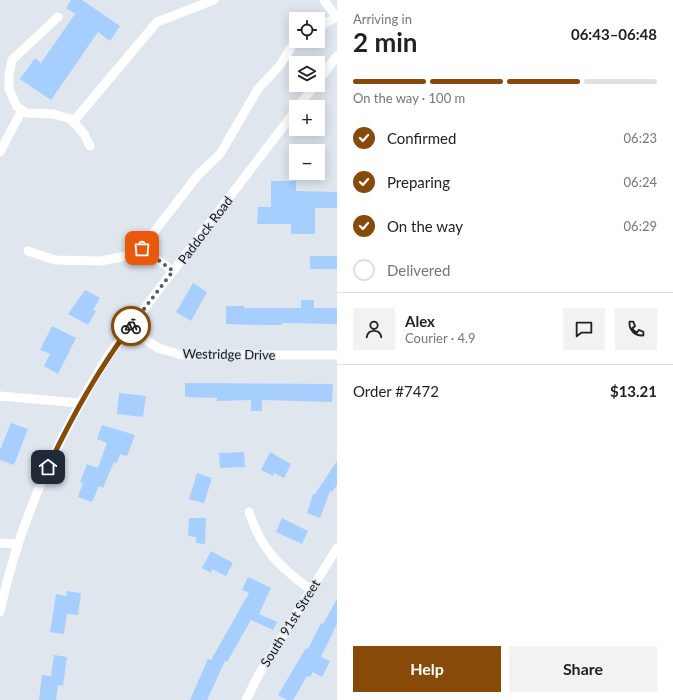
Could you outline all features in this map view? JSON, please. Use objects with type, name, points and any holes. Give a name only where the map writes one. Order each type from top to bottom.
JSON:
[{"type":"street","points":[[73,122],[157,22],[214,0]]},
{"type":"street","points":[[324,0],[337,17],[325,23]]},
{"type":"street","points":[[58,17],[12,60],[8,74],[9,89],[17,107],[27,113],[53,114],[71,119],[84,134],[90,146]]},
{"type":"street","points":[[28,251],[55,260],[100,261],[137,254],[198,175],[220,154],[258,89],[280,64],[290,48]]},
{"type":"street","points":[[325,72],[337,56]]},
{"type":"street","points":[[303,100],[310,92]]},
{"type":"street","points":[[0,152],[22,110]]},
{"type":"street","name":"Paddock Road","points":[[0,612],[18,544],[42,479],[80,403],[108,356],[289,119]]},
{"type":"street","points":[[142,248],[173,271]]},
{"type":"street","name":"Westridge Drive","points":[[129,328],[158,348],[182,355],[337,355]]},
{"type":"street","points":[[0,396],[80,403]]},
{"type":"street","points":[[249,512],[253,525],[266,549],[288,573],[311,590]]},
{"type":"street","points":[[0,543],[18,544]]},
{"type":"street","name":"South 91st Street","points":[[246,700],[259,674],[337,548]]},
{"type":"building","points":[[71,0],[82,0],[120,26],[110,41],[98,32],[51,100],[20,79],[35,58],[41,63],[75,14],[66,8]]},
{"type":"building","points":[[271,181],[296,181],[296,191],[337,192],[337,208],[315,208],[315,234],[291,234],[291,224],[257,224],[258,207],[271,207]]},
{"type":"building","points":[[310,256],[337,256],[337,269],[310,269]]},
{"type":"building","points":[[193,283],[207,292],[191,321],[176,312]]},
{"type":"building","points":[[85,290],[100,298],[93,310],[96,311],[88,325],[68,314]]},
{"type":"building","points":[[301,300],[314,300],[314,308],[337,308],[337,324],[226,324],[226,306],[244,306],[244,308],[301,308]]},
{"type":"building","points":[[52,326],[76,338],[58,374],[44,366],[50,354],[40,350]]},
{"type":"building","points":[[185,383],[333,384],[332,402],[262,400],[262,411],[251,411],[251,400],[217,401],[217,398],[185,397]]},
{"type":"building","points":[[119,393],[146,396],[143,417],[117,414]]},
{"type":"building","points":[[11,423],[28,429],[14,465],[0,460],[0,450]]},
{"type":"building","points":[[102,425],[135,435],[127,456],[120,454],[117,463],[114,462],[103,488],[99,486],[92,502],[78,497],[83,483],[80,482],[87,464],[98,468],[107,443],[97,439]]},
{"type":"building","points":[[244,452],[245,467],[220,468],[219,453]]},
{"type":"building","points":[[270,452],[291,464],[284,478],[274,473],[273,476],[261,470]]},
{"type":"building","points":[[337,461],[337,485],[332,492],[330,491],[320,518],[307,513],[313,494],[315,494]]},
{"type":"building","points":[[197,473],[212,478],[204,503],[189,499]]},
{"type":"building","points":[[189,518],[206,518],[205,544],[196,543],[196,537],[188,536]]},
{"type":"building","points":[[282,518],[308,531],[302,544],[276,532]]},
{"type":"building","points":[[211,551],[233,563],[226,576],[212,569],[211,573],[202,568]]},
{"type":"building","points":[[248,577],[271,588],[259,614],[277,622],[273,630],[251,620],[227,662],[225,661],[207,700],[190,700],[208,659],[211,660],[249,593],[242,590]]},
{"type":"building","points":[[67,591],[81,593],[78,615],[67,614],[64,634],[50,632],[56,594],[66,596]]},
{"type":"building","points":[[337,599],[337,624],[321,657],[330,661],[322,677],[313,672],[310,677],[307,676],[293,700],[287,700],[278,695],[306,648],[308,649],[321,623],[323,624]]},
{"type":"building","points":[[54,655],[67,657],[63,686],[58,685],[56,700],[39,700],[42,675],[51,676]]},
{"type":"way so far","points":[[131,326],[173,271],[142,248]]},
{"type":"route","points":[[48,467],[82,398],[108,356],[131,326]]}]
